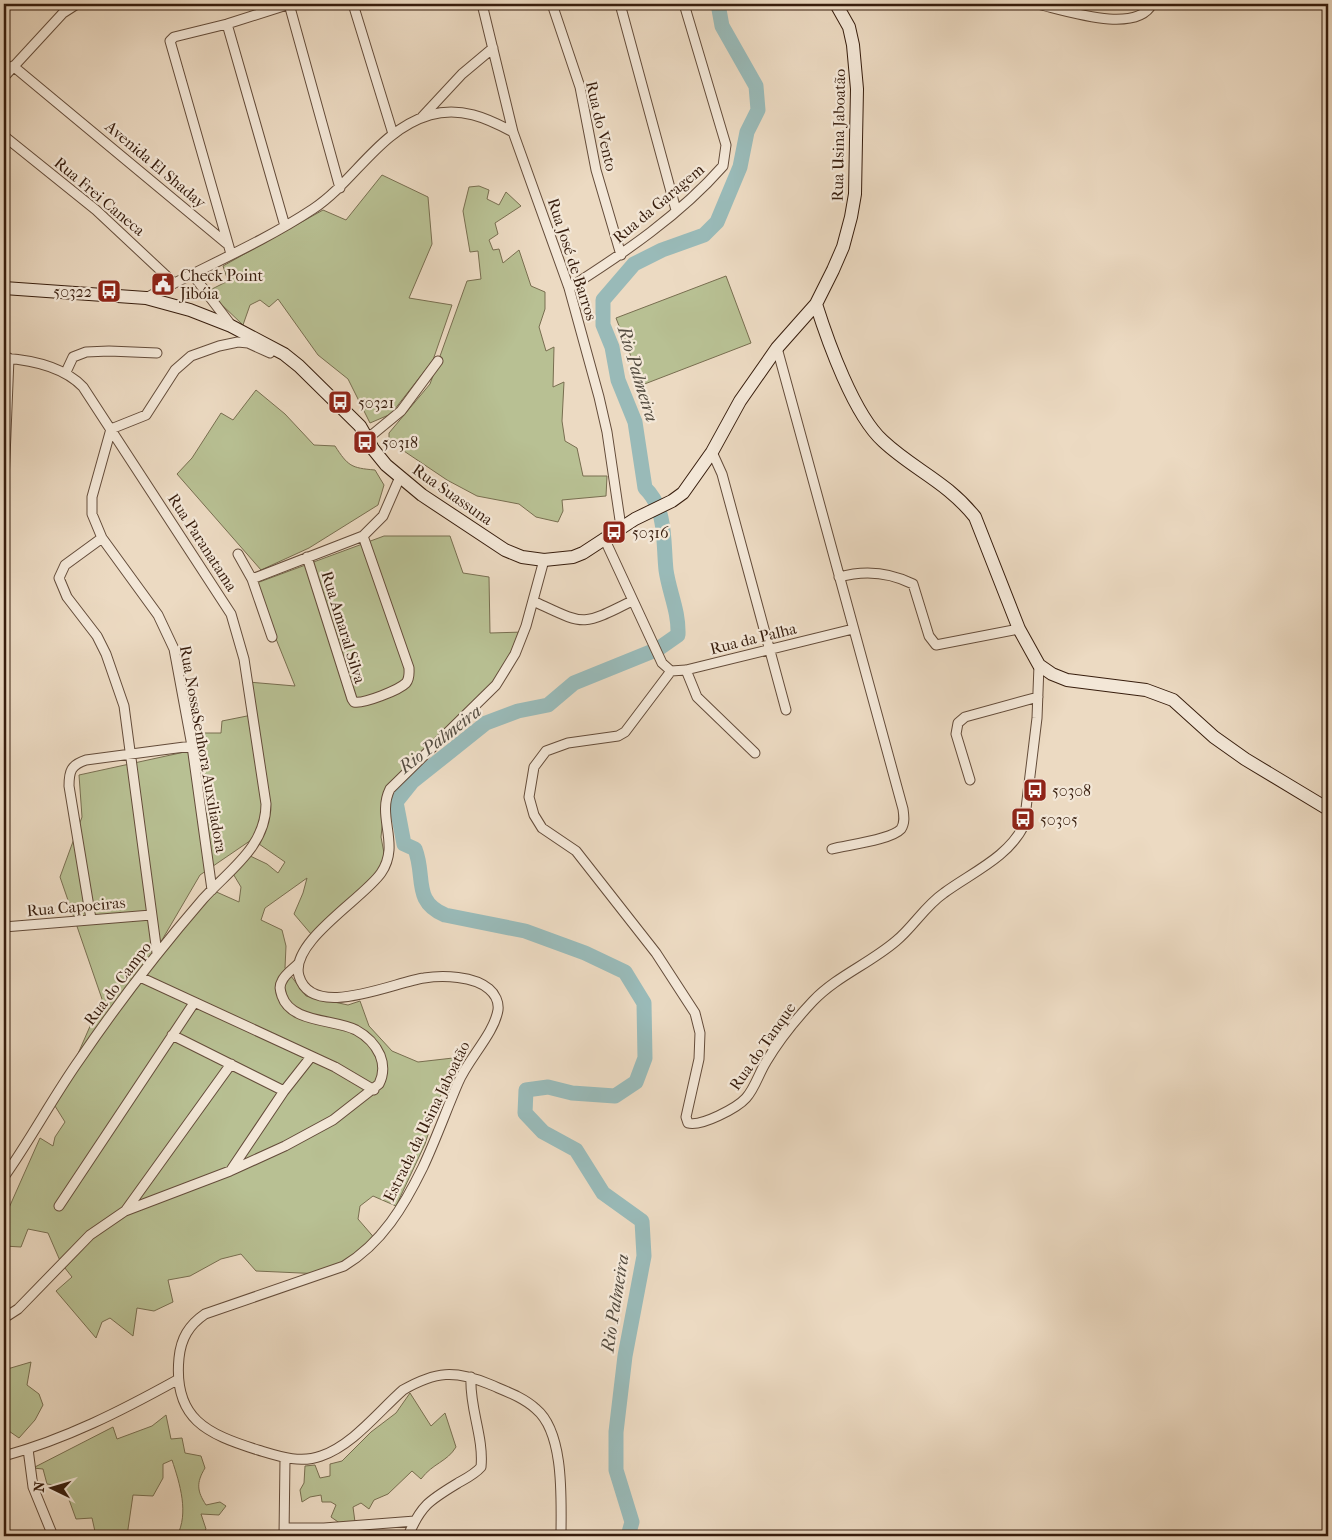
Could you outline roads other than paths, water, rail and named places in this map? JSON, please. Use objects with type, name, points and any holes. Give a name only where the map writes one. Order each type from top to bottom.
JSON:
[{"type":"street","points":[[4,77],[63,13],[77,4]]},
{"type":"street","points":[[231,254],[226,243],[172,52],[170,41],[174,37],[227,24],[290,4],[340,188]]},
{"type":"street","points":[[353,4],[393,134]]},
{"type":"street","name":"Rua José de Barros","points":[[482,4],[513,132],[569,288],[607,432],[621,527]]},
{"type":"street","name":"Rua do Vento","points":[[552,4],[580,87],[596,170],[621,255]]},
{"type":"street","points":[[620,4],[676,210]]},
{"type":"street","name":"Rua da Garagem","points":[[569,288],[621,255],[676,210],[723,166],[726,158],[726,145],[684,4]]},
{"type":"street","name":"Rua Usina Jaboatão","points":[[654,509],[672,501],[683,493],[712,452],[740,401],[777,348],[816,304],[843,247],[855,194],[856,65],[849,27],[836,4]]},
{"type":"street","points":[[1038,4],[1091,16],[1117,19],[1140,16],[1152,4]]},
{"type":"street","points":[[227,24],[285,226]]},
{"type":"street","points":[[146,298],[174,283],[193,276],[315,208],[340,188],[393,134],[422,117],[462,74],[493,48]]},
{"type":"street","name":"Avenida El Shaday","points":[[13,66],[226,243]]},
{"type":"street","points":[[422,117],[447,112],[464,112],[481,116],[513,132]]},
{"type":"street","name":"Rua Frei Caneca","points":[[4,136],[96,210],[174,283]]},
{"type":"street","points":[[193,276],[231,326]]},
{"type":"street","name":"Rua Suassuna","points":[[4,288],[146,298],[190,310],[231,326],[284,354],[299,366],[360,426],[386,465],[422,495],[505,550],[522,557],[544,560],[573,557],[584,553],[621,527],[654,509]]},
{"type":"street","points":[[816,304],[852,394],[873,430],[883,442],[945,485],[974,516],[1019,629],[1040,665],[1052,674],[1068,680],[1146,690],[1173,700],[1214,737],[1238,754],[1328,809]]},
{"type":"street","points":[[112,429],[146,415],[179,366],[191,356],[218,346],[238,342],[248,343],[299,366]]},
{"type":"street","points":[[777,348],[903,809],[904,821],[897,832],[832,849]]},
{"type":"street","points":[[66,372],[73,357],[86,352],[157,353]]},
{"type":"street","points":[[4,482],[6,358]]},
{"type":"street","name":"Rua Paranatama","points":[[6,358],[66,372],[92,398],[231,614],[244,659],[265,795],[266,818]]},
{"type":"street","points":[[367,439],[401,410],[438,360]]},
{"type":"street","name":"Rua NossaSenhora Auxiliadora","points":[[112,429],[92,497],[92,514],[102,538],[158,615],[169,635],[178,668],[192,746],[212,890]]},
{"type":"street","points":[[712,452],[722,474],[786,710]]},
{"type":"street","points":[[252,579],[363,536],[384,516],[400,477]]},
{"type":"street","name":"Rua Amaral Silva","points":[[307,557],[352,699],[354,702],[362,702],[399,688],[405,684],[410,675],[363,536]]},
{"type":"street","points":[[102,538],[65,565],[59,578],[68,597],[96,636],[106,654],[124,706],[157,953]]},
{"type":"street","points":[[604,538],[662,663],[671,671]]},
{"type":"street","points":[[238,554],[252,579],[272,637]]},
{"type":"street","points":[[4,1318],[18,1309],[90,1235],[125,1211],[230,1171],[285,1146],[333,1120],[374,1090],[383,1076],[383,1061],[377,1047],[356,1030],[293,1011],[284,1002],[280,986],[281,982],[298,964],[302,954],[319,932],[381,874],[390,852],[385,799],[390,789],[496,685],[515,654],[533,601],[544,560]]},
{"type":"street","points":[[839,578],[855,573],[876,573],[913,584],[929,636],[936,645],[1019,629]]},
{"type":"street","points":[[533,601],[572,620],[587,621],[632,601]]},
{"type":"street","name":"Rua da Palha","points":[[671,671],[686,670],[853,629]]},
{"type":"street","name":"Rua do Tanque","points":[[671,671],[625,732],[618,736],[568,744],[546,751],[534,767],[529,797],[534,815],[542,828],[576,851],[656,953],[695,1013],[700,1046],[697,1077],[686,1117],[688,1123],[692,1124],[704,1122],[719,1115],[745,1099],[776,1046],[813,1001],[833,983],[889,947],[910,928],[941,894],[996,857],[1021,833],[1029,790],[1040,665]]},
{"type":"street","points":[[686,670],[689,683],[697,697],[755,754]]},
{"type":"street","points":[[970,780],[956,734],[958,723],[965,717],[1038,697]]},
{"type":"street","points":[[91,919],[69,786],[69,775],[75,764],[86,760],[192,746]]},
{"type":"street","name":"Rua do Campo","points":[[4,1177],[80,1058],[157,953],[212,890],[232,872],[246,854],[260,834],[266,818]]},
{"type":"street","name":"Rua Capoeiras","points":[[4,927],[151,915]]},
{"type":"street","name":"Estrada da Usina Jaboatão","points":[[298,964],[299,976],[304,986],[320,996],[334,998],[358,995],[426,977],[464,979],[486,986],[493,992],[498,1009],[490,1030],[462,1075],[408,1196],[377,1240],[360,1256],[344,1266],[206,1314],[194,1322],[186,1331],[180,1351],[177,1380],[190,1412],[202,1426],[215,1436],[285,1459],[319,1457],[335,1450],[404,1390],[429,1377],[453,1374],[471,1376],[527,1402],[538,1410],[546,1423],[560,1469],[561,1536]]},
{"type":"street","points":[[140,977],[310,1058],[334,1067],[374,1090]]},
{"type":"street","points":[[59,1206],[194,1003]]},
{"type":"street","points":[[172,1035],[284,1092]]},
{"type":"street","points":[[230,1171],[284,1092],[310,1058]]},
{"type":"street","points":[[125,1211],[232,1064]]},
{"type":"street","points":[[408,1536],[427,1502],[474,1474],[481,1467],[477,1428],[471,1398],[471,1376]]},
{"type":"street","points":[[4,1456],[56,1440],[121,1411],[177,1380]]},
{"type":"street","points":[[28,1449],[33,1487],[53,1536]]},
{"type":"street","points":[[285,1459],[285,1532],[415,1521]]},
{"type":"waterway","name":"Rio Palmeira","points":[[628,1536],[632,1522],[616,1470],[616,1432],[625,1356],[644,1256],[642,1221],[603,1193],[576,1150],[543,1132],[525,1113],[526,1090],[548,1087],[572,1093],[615,1096],[636,1082],[645,1058],[644,1003],[625,972],[585,953],[525,931],[445,915],[435,909],[428,903],[424,895],[415,849],[404,844],[396,802],[412,782],[486,723],[518,711],[548,705],[574,683],[658,649],[678,635],[677,618],[667,578],[661,516],[652,496],[645,488],[635,422],[618,380],[612,347],[603,325],[603,300],[634,264],[662,250],[704,235],[717,222],[740,167],[747,132],[758,110],[756,86],[722,26],[718,4]]},
{"type":"place","name":"Check Point Jibóia","points":[[163,284]]},
{"type":"place","name":"50322","points":[[109,291]]},
{"type":"place","name":"50321","points":[[340,402]]},
{"type":"place","name":"50318","points":[[365,442]]},
{"type":"place","name":"50316","points":[[614,532]]},
{"type":"place","name":"50308","points":[[1035,790]]},
{"type":"place","name":"50305","points":[[1023,819]]}]
